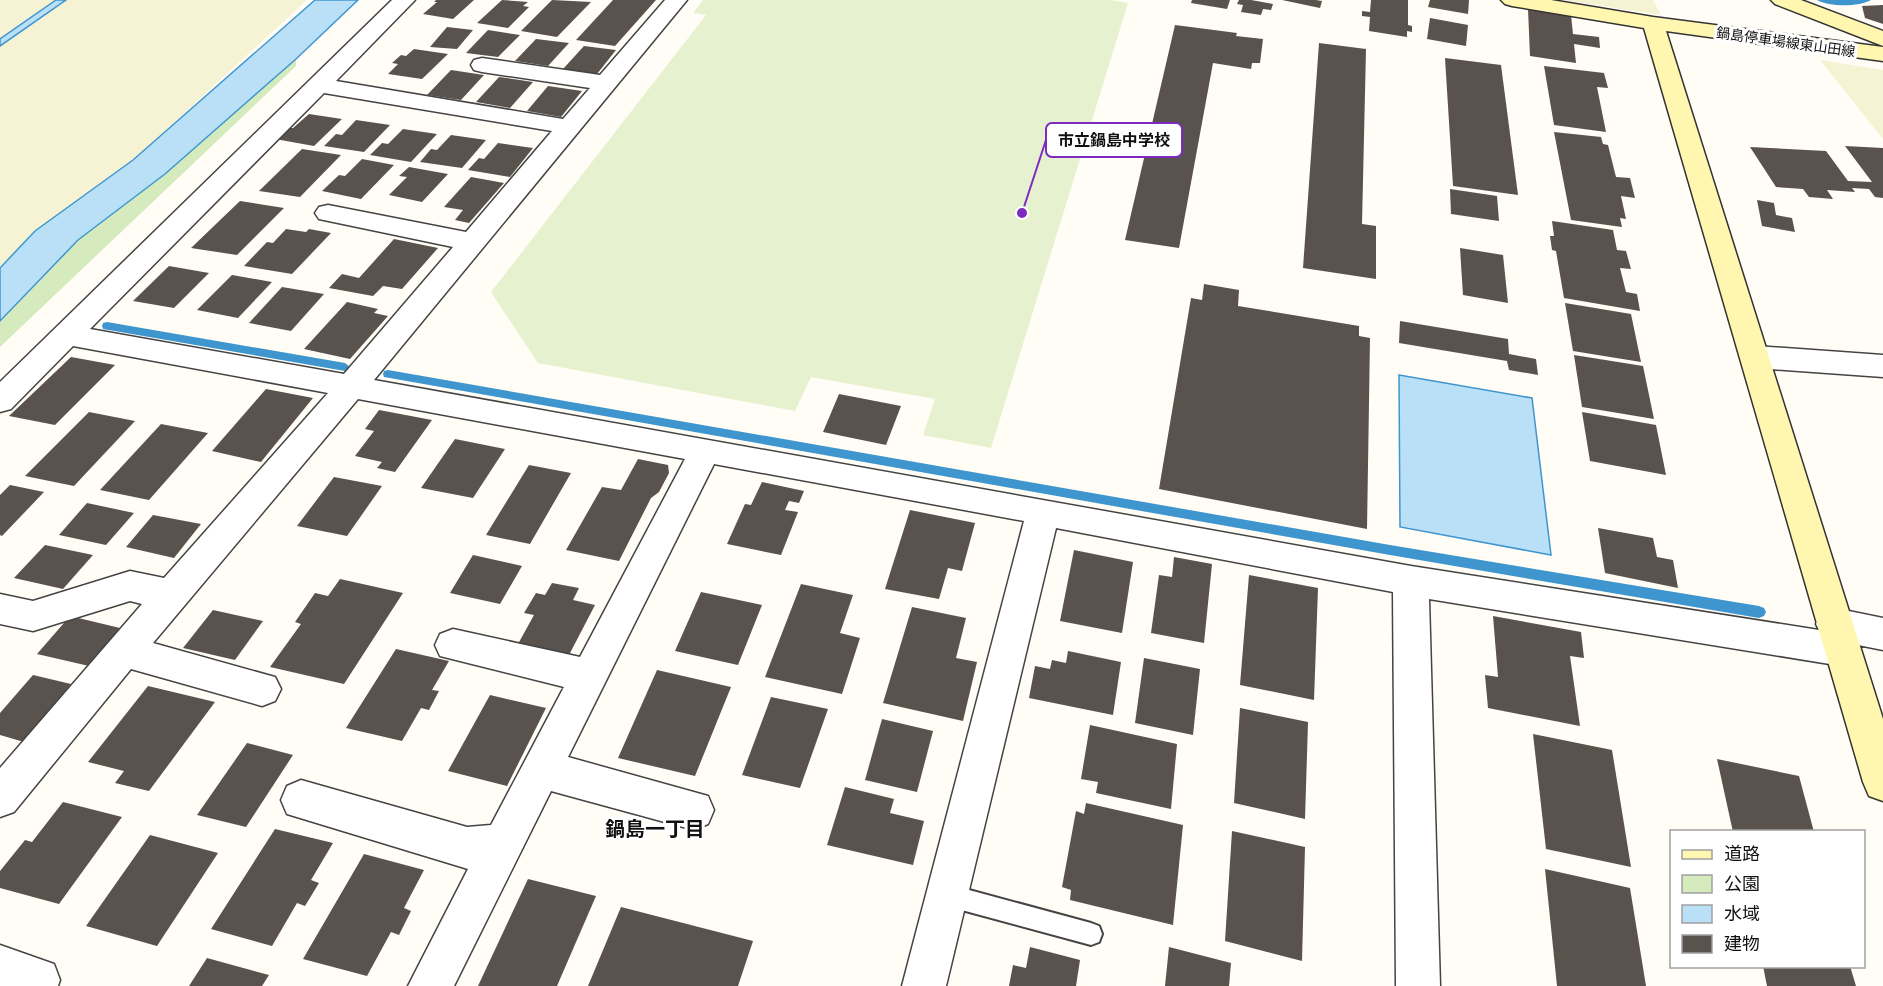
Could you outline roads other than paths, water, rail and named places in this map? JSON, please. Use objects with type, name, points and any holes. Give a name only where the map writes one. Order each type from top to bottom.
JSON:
[{"type":"street","points":[[0,371],[383,0]]},
{"type":"street","points":[[0,401],[404,0]]},
{"type":"street","points":[[0,798],[123,651],[351,387],[676,0]]},
{"type":"street","name":"鍋島停車場線東山田線","points":[[1512,0],[1653,23],[1883,54]]},
{"type":"street","name":"鍋島停車場線東山田線","points":[[1782,0],[1883,39]]},
{"type":"street","points":[[1682,5],[1689,28]]},
{"type":"street","points":[[1653,23],[1883,782]]},
{"type":"street","points":[[482,65],[605,83]]},
{"type":"street","points":[[318,85],[569,127]]},
{"type":"street","points":[[328,213],[472,242]]},
{"type":"street","points":[[66,335],[1411,581],[1838,637],[1883,634]]},
{"type":"street","points":[[1755,357],[1883,366]]},
{"type":"street","points":[[430,986],[705,451]]},
{"type":"street","points":[[924,986],[1043,512]]},
{"type":"street","points":[[1411,581],[1418,986]]},
{"type":"street","points":[[0,609],[33,616],[130,586],[171,595]]},
{"type":"street","points":[[453,645],[590,676]]},
{"type":"street","points":[[123,651],[261,689]]},
{"type":"street","points":[[541,769],[694,810]]},
{"type":"street","points":[[301,800],[467,848],[503,844]]},
{"type":"lane","points":[[947,895],[1091,934]]},
{"type":"water","points":[[56,0],[66,0],[0,46],[0,39]]},
{"type":"water","points":[[315,0],[358,0],[296,59],[165,174],[78,240],[0,321],[0,268],[35,231],[133,160]]},
{"type":"water","points":[[1399,375],[1532,398],[1551,555],[1400,527]]},
{"type":"waterway","points":[[1821,0],[1846,2],[1867,0]]},
{"type":"waterway","points":[[107,326],[345,367]]},
{"type":"waterway","points":[[388,374],[1390,550],[1759,612]]},
{"type":"place","name":"市立鍋島中学校","points":[[1022,213]]},
{"type":"district","name":"鍋島一丁目","points":[[655,827]]}]
